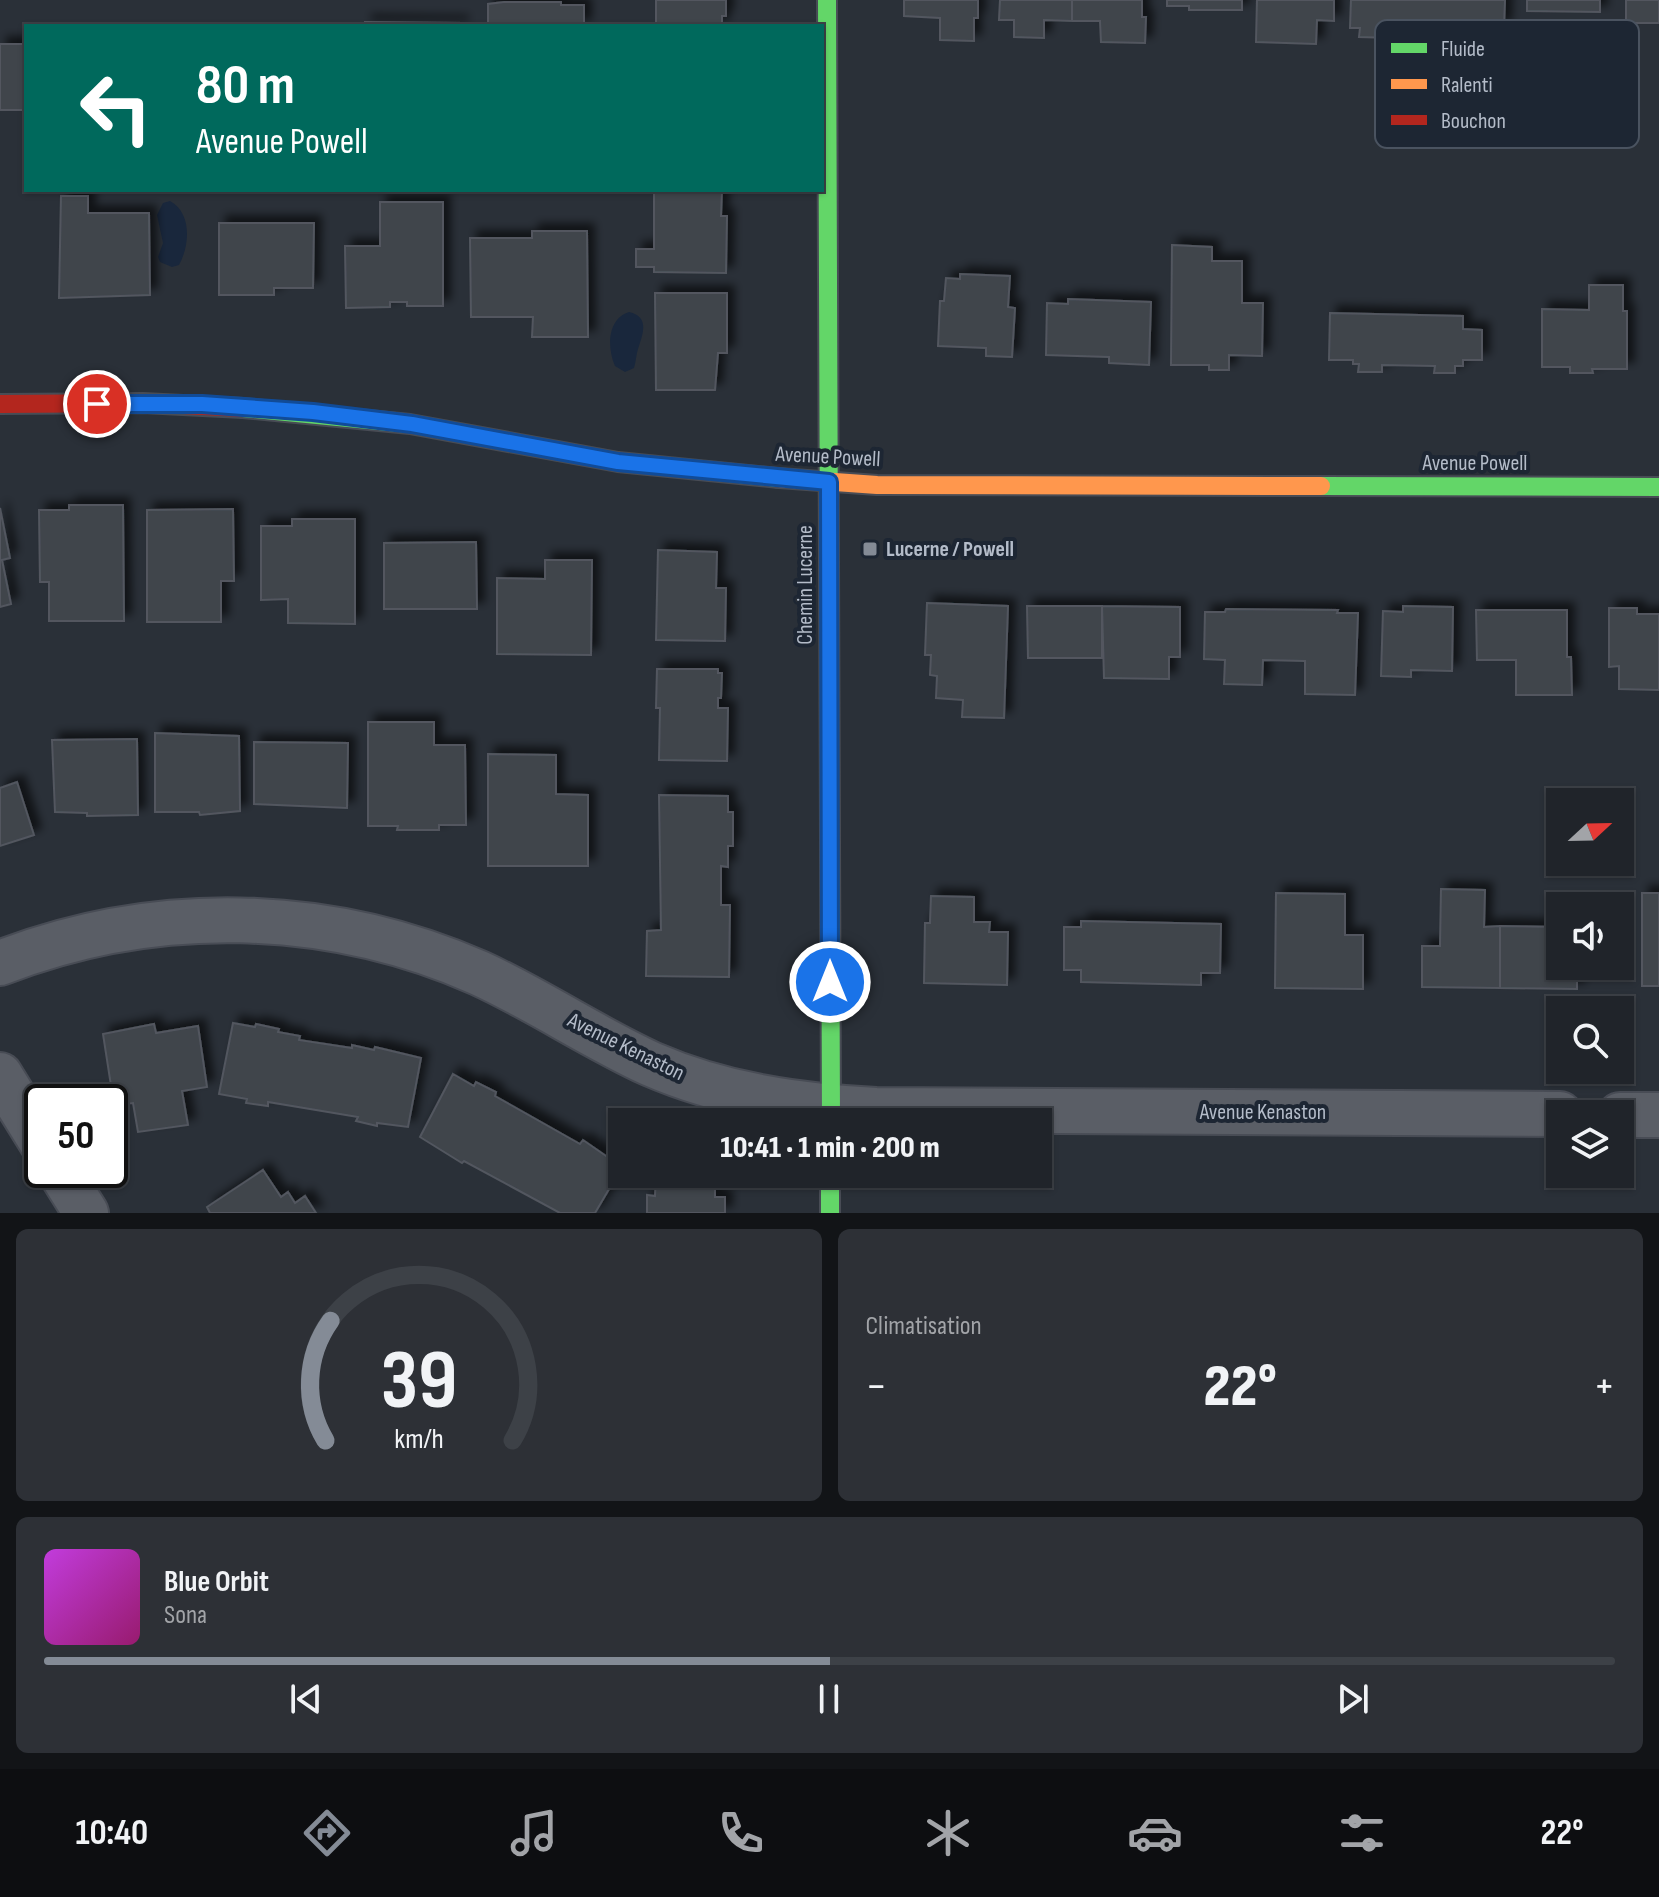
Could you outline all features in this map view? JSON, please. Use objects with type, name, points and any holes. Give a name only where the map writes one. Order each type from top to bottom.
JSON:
[{"type":"street","name":"Chemin Lucerne","points":[[827,0],[831,1108]]},
{"type":"street","name":"Avenue Powell","points":[[0,404],[189,404],[292,410],[412,424],[618,462],[829,482],[907,485],[1659,487]]},
{"type":"street","name":"Avenue Kenaston","points":[[0,963],[78,937],[168,922],[266,921],[331,929],[415,949],[477,972],[677,1075],[802,1108]]},
{"type":"street","points":[[0,1075],[24,1114]]},
{"type":"street","name":"Avenue Kenaston","points":[[1052,1115],[1546,1114]]},
{"type":"street","points":[[1634,1115],[1659,1115]]},
{"type":"street","points":[[70,1188],[86,1213]]},
{"type":"street","points":[[830,1188],[830,1213]]},
{"type":"water","points":[[170,201],[182,213],[187,230],[183,257],[179,265],[172,267],[160,262],[158,257],[163,243],[157,215],[163,203]]},
{"type":"water","points":[[629,312],[640,318],[643,326],[634,368],[625,372],[615,366],[610,343],[616,321]]},
{"type":"building","points":[[656,0],[726,0],[726,16],[722,16],[722,24],[656,24]]},
{"type":"building","points":[[904,0],[978,0],[974,41],[940,40],[940,18],[904,16]]},
{"type":"building","points":[[1000,0],[1072,0],[1072,21],[1044,20],[1044,38],[1014,37],[1014,20],[999,20]]},
{"type":"building","points":[[1072,0],[1142,0],[1142,17],[1146,17],[1145,43],[1101,42],[1100,21],[1072,21]]},
{"type":"building","points":[[1167,0],[1242,0],[1242,10],[1189,10],[1189,6],[1167,6]]},
{"type":"building","points":[[1257,0],[1334,0],[1334,21],[1317,20],[1316,44],[1256,42]]},
{"type":"building","points":[[1351,0],[1505,0],[1504,20],[1375,20],[1375,37],[1359,37],[1360,28],[1350,28]]},
{"type":"building","points":[[1527,0],[1600,0],[1600,12],[1527,11]]},
{"type":"building","points":[[1626,0],[1659,0],[1659,23],[1626,20]]},
{"type":"building","points":[[561,2],[561,5],[584,5],[584,24],[488,24],[488,4]]},
{"type":"building","points":[[365,22],[461,23],[461,24]]},
{"type":"building","points":[[0,44],[24,44],[24,110],[0,110]]},
{"type":"building","points":[[654,192],[722,192],[721,216],[727,216],[726,273],[654,272],[654,267],[636,267],[636,249],[654,249]]},
{"type":"building","points":[[61,196],[88,196],[88,213],[149,213],[150,295],[59,298]]},
{"type":"building","points":[[380,202],[443,202],[443,306],[407,306],[407,302],[390,302],[390,307],[346,308],[345,246],[380,246]]},
{"type":"building","points":[[219,223],[314,223],[313,288],[274,288],[274,295],[219,295]]},
{"type":"building","points":[[532,231],[587,231],[588,337],[532,337],[533,317],[471,317],[470,238],[532,238]]},
{"type":"building","points":[[1172,245],[1212,247],[1212,261],[1242,261],[1242,303],[1263,303],[1262,356],[1229,355],[1229,370],[1209,370],[1209,365],[1171,365]]},
{"type":"building","points":[[960,274],[1010,276],[1008,307],[1015,308],[1012,357],[986,356],[986,348],[938,346],[940,301],[944,301],[946,278],[960,279]]},
{"type":"building","points":[[1589,285],[1623,285],[1623,311],[1627,311],[1627,369],[1592,369],[1593,373],[1570,373],[1570,367],[1542,367],[1542,309],[1589,310]]},
{"type":"building","points":[[655,293],[727,293],[727,353],[718,353],[715,390],[656,390]]},
{"type":"building","points":[[1068,299],[1151,302],[1149,365],[1109,363],[1109,357],[1046,355],[1047,303],[1068,304]]},
{"type":"building","points":[[1330,313],[1463,316],[1463,329],[1482,330],[1482,360],[1463,360],[1463,366],[1455,366],[1455,373],[1434,373],[1435,366],[1382,365],[1382,372],[1358,372],[1359,364],[1353,364],[1353,360],[1329,360]]},
{"type":"building","points":[[69,505],[123,505],[124,621],[49,621],[49,582],[40,582],[39,510],[69,510]]},
{"type":"building","points":[[0,508],[10,558],[2,560],[11,604],[0,607]]},
{"type":"building","points":[[233,509],[234,581],[221,581],[221,622],[147,622],[147,510]]},
{"type":"building","points":[[292,519],[355,519],[355,624],[288,623],[288,599],[261,600],[261,526],[292,526]]},
{"type":"building","points":[[476,542],[477,609],[384,609],[384,543]]},
{"type":"building","points":[[658,550],[717,552],[716,588],[726,588],[725,641],[656,640]]},
{"type":"building","points":[[545,560],[592,560],[591,655],[497,654],[497,578],[545,579]]},
{"type":"building","points":[[927,603],[1008,606],[1004,718],[962,717],[963,700],[936,698],[937,676],[930,675],[931,655],[925,655]]},
{"type":"building","points":[[1027,606],[1102,606],[1102,658],[1028,658]]},
{"type":"building","points":[[1102,606],[1180,607],[1180,657],[1169,657],[1169,679],[1104,678]]},
{"type":"building","points":[[1403,606],[1453,607],[1452,671],[1411,670],[1411,677],[1381,676],[1383,611],[1403,612]]},
{"type":"building","points":[[1609,608],[1637,608],[1637,614],[1659,614],[1659,690],[1619,689],[1619,666],[1609,667]]},
{"type":"building","points":[[1226,609],[1358,613],[1355,695],[1305,694],[1305,661],[1263,660],[1262,685],[1224,684],[1225,660],[1204,659],[1205,612],[1225,612]]},
{"type":"building","points":[[1476,610],[1567,610],[1567,657],[1571,657],[1572,695],[1516,695],[1516,660],[1477,660]]},
{"type":"building","points":[[657,669],[718,669],[718,673],[722,673],[718,708],[728,708],[727,761],[659,760]]},
{"type":"building","points":[[368,722],[434,722],[434,745],[465,745],[466,825],[439,825],[439,830],[368,826]]},
{"type":"building","points":[[155,733],[239,736],[240,811],[200,815],[199,812],[155,812]]},
{"type":"building","points":[[137,739],[138,815],[87,816],[87,813],[55,812],[52,740]]},
{"type":"building","points":[[254,742],[348,743],[347,808],[254,804]]},
{"type":"building","points":[[488,754],[556,755],[556,794],[588,795],[588,866],[488,866]]},
{"type":"building","points":[[17,782],[34,835],[0,846],[0,788]]},
{"type":"building","points":[[659,795],[728,796],[728,812],[733,812],[733,846],[728,846],[728,867],[721,866],[721,905],[730,905],[729,977],[646,976],[647,931],[661,930]]},
{"type":"building","points":[[1441,889],[1485,890],[1484,927],[1500,926],[1500,988],[1422,987],[1422,946],[1440,946]]},
{"type":"building","points":[[1276,893],[1345,894],[1345,935],[1363,935],[1363,989],[1275,988]]},
{"type":"building","points":[[1642,893],[1659,893],[1659,986],[1642,986]]},
{"type":"building","points":[[931,896],[974,897],[974,922],[990,922],[989,932],[1008,932],[1007,985],[924,983],[925,923],[930,923]]},
{"type":"building","points":[[1081,921],[1221,924],[1220,973],[1201,973],[1201,985],[1081,982],[1081,970],[1064,970],[1064,927],[1081,927]]},
{"type":"building","points":[[1500,926],[1546,927],[1546,980],[1577,980],[1577,989],[1500,988]]},
{"type":"building","points":[[233,1023],[279,1029],[278,1032],[300,1036],[299,1040],[352,1048],[352,1045],[374,1050],[375,1047],[421,1058],[408,1127],[377,1123],[377,1126],[356,1121],[358,1117],[268,1102],[268,1106],[246,1103],[247,1099],[219,1094]]},
{"type":"building","points":[[154,1024],[156,1033],[198,1026],[207,1087],[182,1091],[188,1125],[138,1132],[133,1103],[128,1104],[128,1084],[111,1084],[103,1034]]},
{"type":"building","points":[[453,1074],[474,1086],[476,1082],[496,1092],[495,1096],[580,1144],[583,1140],[608,1157],[610,1188],[595,1213],[560,1213],[464,1161],[462,1163],[420,1137]]},
{"type":"building","points":[[263,1170],[281,1197],[288,1192],[295,1203],[305,1196],[316,1213],[210,1213],[207,1207]]},
{"type":"building","points":[[655,1188],[715,1188],[715,1197],[725,1197],[725,1213],[647,1213],[647,1195],[655,1196]]},
{"type":"traffic: fast","points":[[827,0],[831,1108]]},
{"type":"traffic: fast","points":[[243,408],[410,424],[618,462],[779,478]]},
{"type":"traffic: fast","points":[[1321,486],[1659,487]]},
{"type":"traffic: fast","points":[[830,1188],[830,1213]]},
{"type":"traffic: slow","points":[[779,478],[877,485],[1321,486]]},
{"type":"traffic: jam","points":[[0,404],[143,403],[243,408]]},
{"type":"place","name":"Lucerne / Powell","points":[[870,549]]},
{"type":"route","points":[[97,404],[202,404],[313,412],[412,424],[618,462],[829,482],[830,982]]}]
